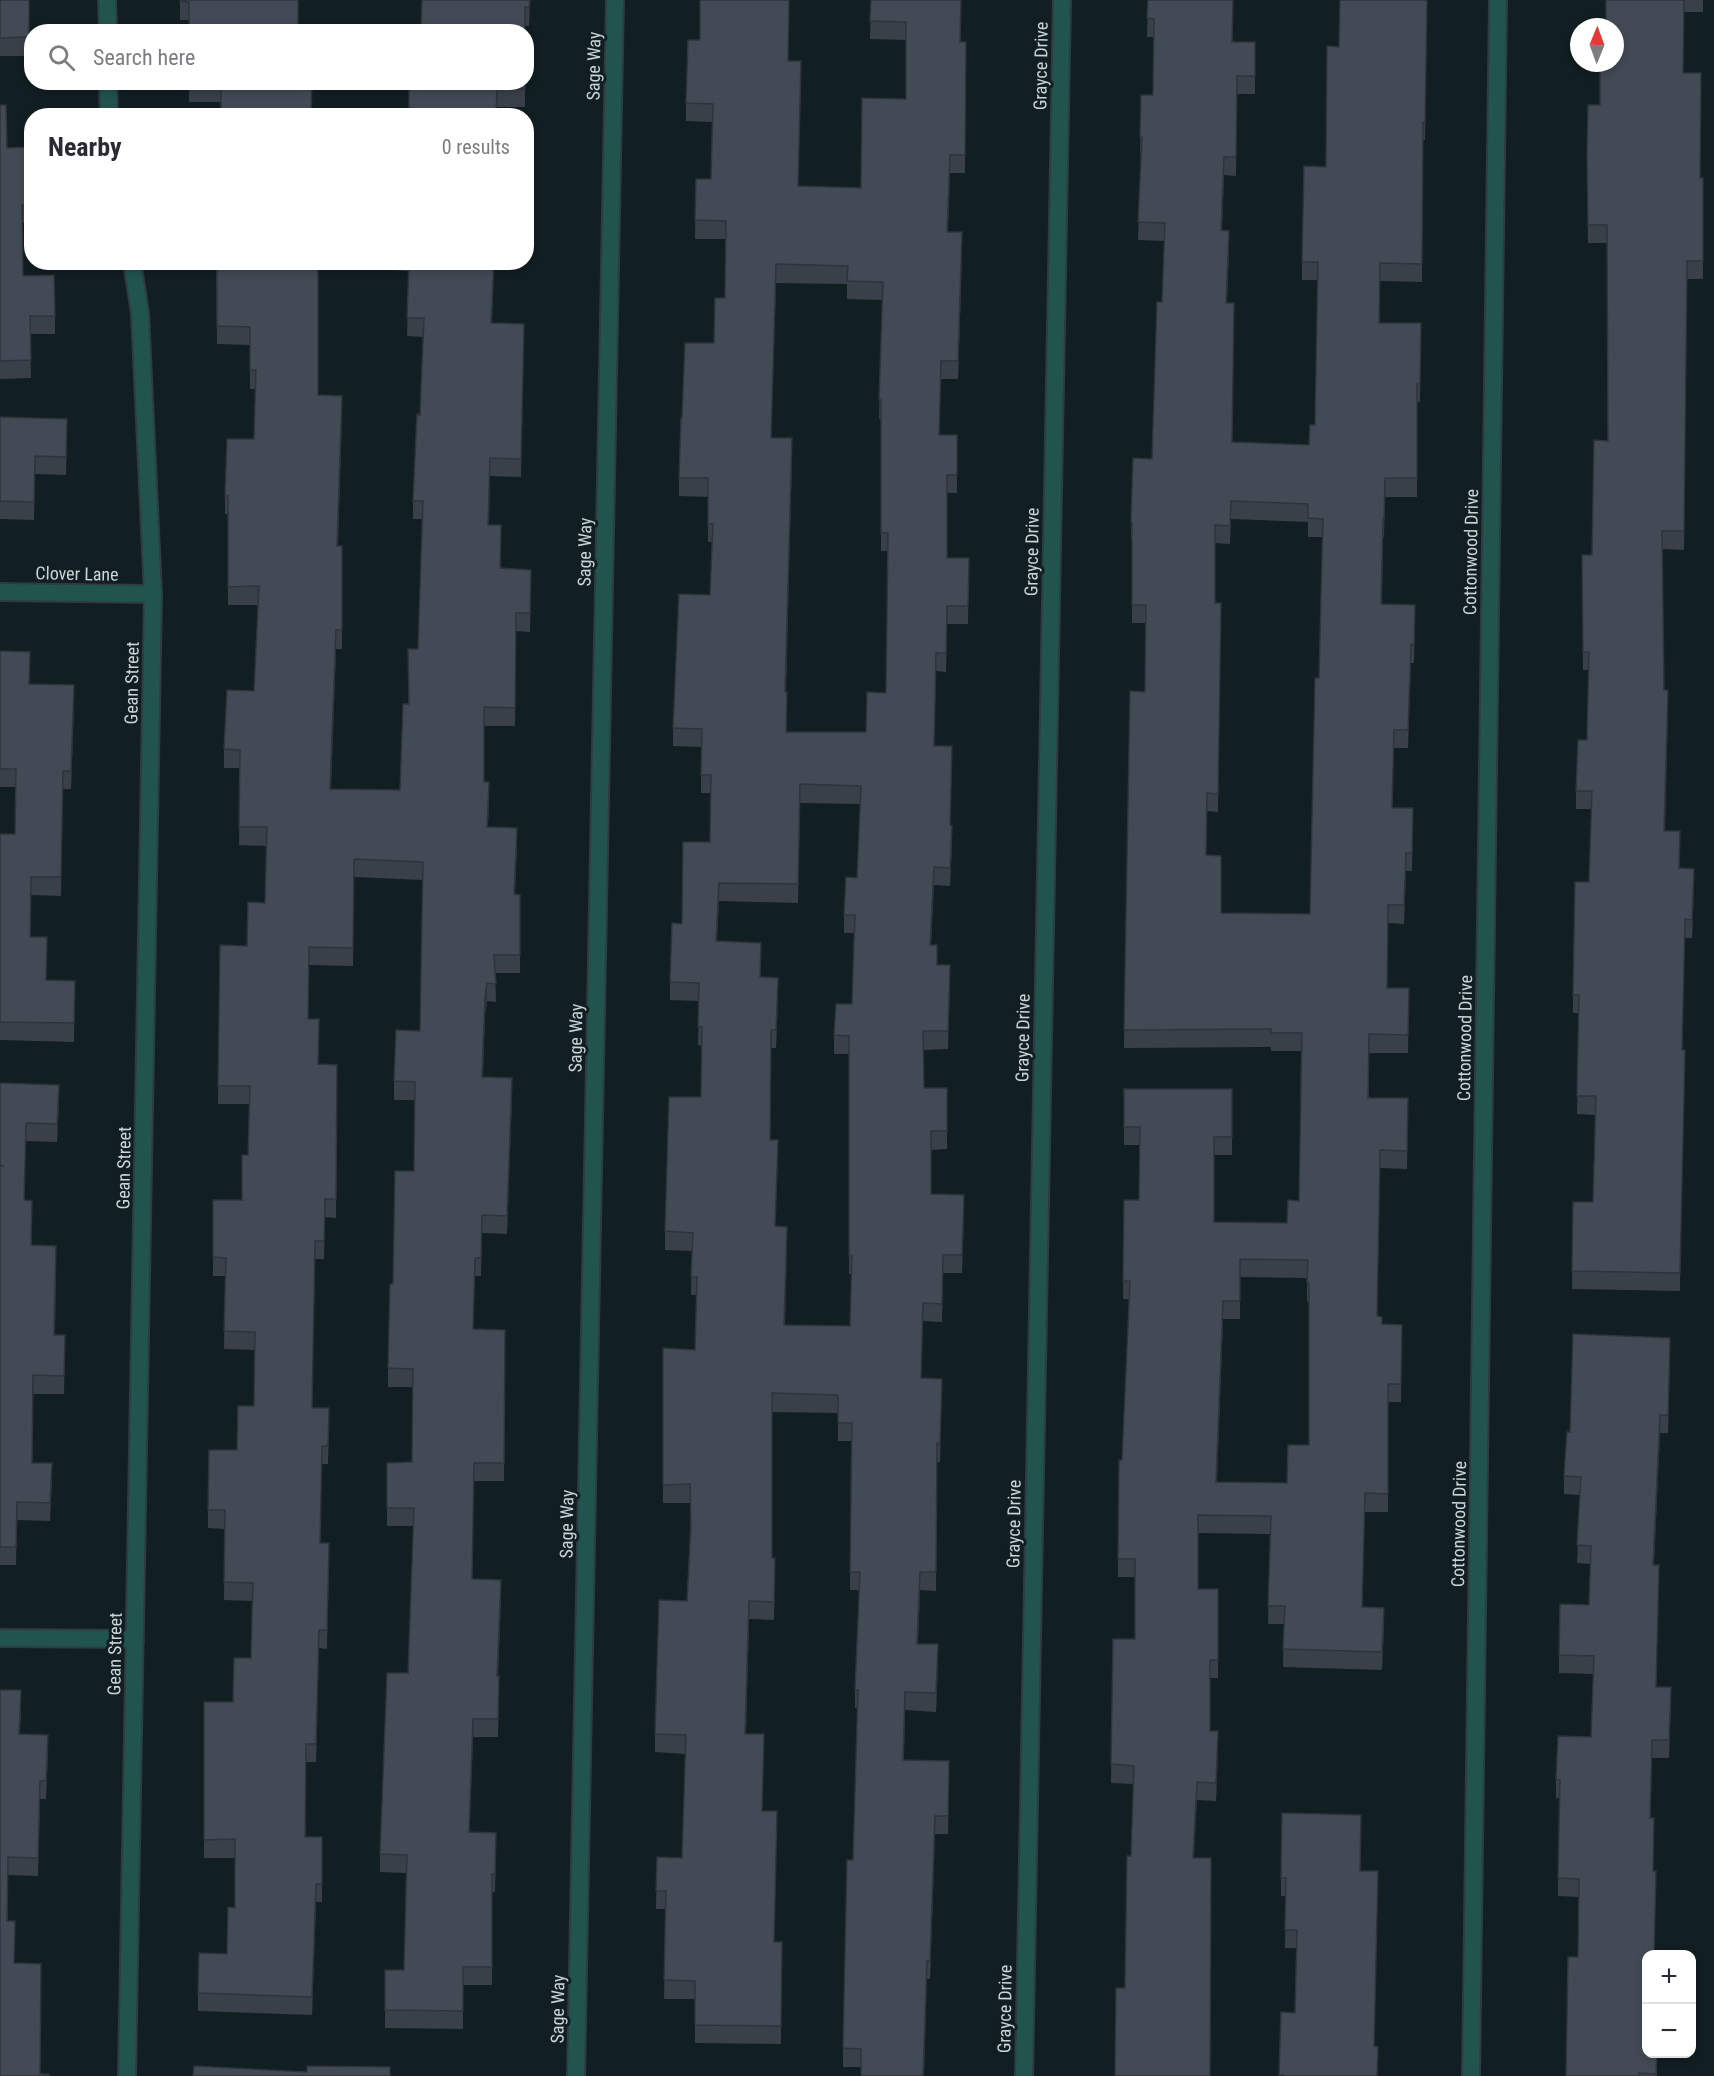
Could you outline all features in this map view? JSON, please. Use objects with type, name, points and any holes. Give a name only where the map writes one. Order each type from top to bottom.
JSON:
[{"type":"street","points":[[107,0],[108,24]]},
{"type":"street","name":"Sage Way","points":[[576,2076],[615,0]]},
{"type":"street","name":"Grayce Drive","points":[[1024,2076],[1062,0]]},
{"type":"street","name":"Cottonwood Drive","points":[[1471,2076],[1498,0]]},
{"type":"street","points":[[108,90],[109,108]]},
{"type":"street","name":"Gean Street","points":[[127,2076],[153,594],[140,313],[133,270]]},
{"type":"street","name":"Clover Lane","points":[[0,592],[153,594]]},
{"type":"street","points":[[0,1638],[135,1639]]},
{"type":"building","points":[[0,0],[29,0],[29,24],[24,24],[24,37],[0,38]]},
{"type":"building","points":[[298,0],[298,24],[189,24],[189,2],[180,1]]},
{"type":"building","points":[[422,0],[530,0],[529,8],[525,7],[525,24],[421,24]]},
{"type":"building","points":[[700,0],[789,0],[788,61],[801,61],[798,186],[861,188],[862,98],[906,99],[906,22],[870,21],[871,0],[961,0],[960,42],[966,42],[965,155],[950,155],[947,232],[962,232],[958,361],[941,361],[939,435],[957,435],[957,475],[947,475],[947,558],[969,558],[968,606],[947,606],[946,653],[936,653],[934,746],[952,746],[950,825],[952,826],[950,868],[934,867],[930,945],[937,945],[937,965],[950,965],[948,1031],[923,1031],[924,1088],[947,1088],[947,1131],[931,1131],[931,1194],[964,1195],[962,1255],[943,1255],[942,1304],[923,1303],[921,1378],[942,1379],[940,1444],[937,1443],[936,1572],[920,1572],[917,1644],[938,1644],[936,1693],[905,1692],[903,1760],[949,1761],[948,1816],[935,1816],[923,2076],[861,2076],[861,2049],[843,2048],[847,1860],[853,1860],[858,1690],[855,1690],[860,1572],[850,1572],[852,1423],[838,1423],[838,1395],[772,1393],[774,1602],[749,1601],[745,1734],[764,1734],[762,1811],[777,1811],[774,1942],[782,1942],[781,2026],[695,2025],[695,1981],[664,1980],[666,1891],[656,1891],[657,1857],[682,1858],[686,1735],[655,1734],[659,1600],[687,1601],[691,1526],[690,1484],[663,1485],[663,1348],[695,1350],[697,1277],[691,1277],[693,1233],[665,1231],[669,1097],[701,1097],[702,1027],[698,1027],[699,983],[670,982],[672,923],[682,924],[683,842],[710,842],[711,775],[701,775],[702,729],[673,728],[679,594],[710,595],[713,524],[708,524],[708,478],[679,478],[681,418],[685,343],[714,343],[715,298],[725,298],[726,221],[695,220],[696,179],[711,179],[713,104],[686,103],[688,40],[700,40]],"holes":[[[776,264],[848,266],[847,281],[883,282],[879,400],[881,400],[881,533],[888,533],[886,693],[867,692],[866,732],[786,732],[787,692],[785,692],[792,438],[771,438]],[[800,784],[861,786],[857,878],[846,877],[844,915],[855,915],[852,1004],[836,1004],[834,1035],[849,1036],[849,1256],[852,1256],[850,1326],[784,1325],[787,1227],[775,1226],[778,1140],[770,1140],[771,1030],[776,1030],[778,978],[760,977],[761,943],[716,941],[719,883],[798,884]]]},
{"type":"building","points":[[1148,0],[1233,0],[1232,42],[1255,42],[1255,76],[1237,76],[1236,157],[1224,157],[1221,230],[1229,231],[1226,303],[1234,303],[1232,442],[1309,445],[1310,425],[1315,425],[1318,262],[1302,262],[1304,166],[1326,167],[1327,46],[1339,47],[1340,0],[1427,0],[1422,264],[1380,263],[1379,323],[1421,323],[1420,384],[1417,384],[1417,478],[1385,478],[1383,519],[1381,604],[1415,605],[1414,645],[1411,644],[1408,730],[1394,730],[1392,808],[1413,808],[1412,853],[1406,853],[1404,905],[1388,905],[1387,988],[1409,988],[1408,1035],[1369,1034],[1368,1098],[1408,1098],[1407,1151],[1380,1150],[1377,1316],[1382,1317],[1382,1324],[1402,1325],[1401,1384],[1388,1384],[1388,1494],[1365,1493],[1362,1607],[1384,1608],[1382,1652],[1283,1649],[1285,1606],[1268,1606],[1271,1516],[1198,1515],[1198,1589],[1218,1589],[1218,1660],[1210,1660],[1210,1731],[1218,1731],[1216,1783],[1197,1782],[1193,1858],[1211,1858],[1210,2076],[1115,2076],[1116,1988],[1125,1988],[1127,1856],[1131,1856],[1134,1766],[1111,1764],[1113,1639],[1135,1639],[1135,1559],[1118,1559],[1119,1460],[1122,1460],[1130,1281],[1123,1281],[1124,1200],[1139,1200],[1140,1127],[1124,1127],[1124,1089],[1232,1089],[1232,1137],[1214,1137],[1214,1222],[1287,1223],[1288,1200],[1299,1201],[1302,1033],[1271,1033],[1271,1029],[1124,1030],[1130,691],[1145,692],[1146,605],[1132,605],[1133,458],[1152,459],[1157,302],[1162,302],[1165,223],[1138,222],[1142,137],[1140,137],[1141,95],[1153,95],[1154,19],[1147,18]],"holes":[[[1231,501],[1308,504],[1308,518],[1323,519],[1319,678],[1315,678],[1310,914],[1221,913],[1221,856],[1206,855],[1207,793],[1218,794],[1221,603],[1215,603],[1215,525],[1230,526]],[[1240,1259],[1308,1260],[1309,1445],[1288,1445],[1287,1483],[1216,1482],[1223,1301],[1240,1301]]]},
{"type":"building","points":[[1606,0],[1684,0],[1683,73],[1701,73],[1700,178],[1703,178],[1703,261],[1687,261],[1684,531],[1662,531],[1664,690],[1668,690],[1664,831],[1680,831],[1679,868],[1694,869],[1692,920],[1685,919],[1682,1050],[1685,1050],[1680,1273],[1572,1271],[1573,1202],[1593,1202],[1596,1096],[1577,1096],[1579,995],[1573,995],[1575,882],[1589,882],[1592,791],[1576,791],[1578,740],[1587,740],[1589,652],[1583,652],[1582,555],[1592,555],[1594,440],[1608,441],[1607,225],[1588,225],[1588,105],[1600,105],[1600,72],[1624,72],[1624,18],[1606,18]]},
{"type":"building","points":[[221,90],[312,90],[311,108],[221,108]]},
{"type":"building","points":[[409,90],[497,90],[496,108],[409,108]]},
{"type":"building","points":[[0,105],[6,105],[7,148],[24,147],[23,276],[54,275],[55,316],[30,316],[31,360],[0,361]]},
{"type":"building","points":[[217,270],[318,270],[318,395],[342,396],[337,546],[342,546],[342,630],[336,630],[330,789],[400,790],[403,704],[409,704],[408,649],[418,649],[423,501],[413,501],[417,414],[420,415],[424,318],[407,318],[409,270],[494,270],[491,323],[524,324],[521,459],[490,458],[488,525],[501,525],[500,568],[531,570],[530,613],[516,613],[515,708],[484,707],[484,782],[489,782],[487,827],[517,828],[514,894],[520,895],[520,955],[494,955],[496,984],[487,983],[485,997],[482,1077],[512,1078],[507,1216],[482,1215],[481,1258],[475,1258],[473,1329],[505,1330],[504,1463],[474,1463],[472,1579],[501,1580],[497,1676],[499,1676],[498,1719],[473,1719],[469,1832],[496,1833],[495,1874],[492,1874],[492,1967],[463,1967],[463,2011],[385,2010],[385,1970],[404,1970],[407,1855],[380,1854],[387,1673],[408,1673],[414,1508],[387,1508],[387,1463],[412,1462],[413,1369],[388,1368],[390,1284],[393,1284],[395,1171],[414,1171],[415,1082],[394,1081],[396,1030],[420,1031],[423,862],[354,859],[353,948],[309,947],[308,1019],[319,1019],[318,1064],[337,1065],[336,1199],[325,1199],[324,1241],[315,1241],[312,1408],[329,1408],[328,1446],[322,1446],[320,1543],[329,1543],[327,1630],[319,1630],[316,1744],[306,1744],[305,1837],[322,1837],[322,1884],[316,1884],[312,1997],[198,1993],[199,1953],[227,1954],[228,1907],[235,1908],[235,1839],[204,1840],[204,1702],[233,1702],[234,1658],[251,1658],[253,1583],[224,1582],[225,1510],[208,1510],[209,1450],[237,1450],[238,1406],[254,1406],[255,1332],[224,1331],[226,1258],[213,1257],[213,1200],[242,1200],[242,1155],[248,1155],[250,1086],[218,1086],[220,945],[247,946],[248,902],[265,903],[267,827],[239,827],[240,750],[224,749],[227,690],[254,691],[259,586],[228,587],[228,496],[225,496],[227,439],[254,439],[256,370],[250,370],[250,327],[217,326]]},
{"type":"building","points":[[0,417],[67,419],[66,457],[35,456],[34,502],[0,501]]},
{"type":"building","points":[[0,651],[30,652],[29,684],[74,685],[71,771],[63,771],[61,877],[31,877],[30,937],[47,937],[46,980],[75,981],[74,1023],[0,1022],[0,834],[15,834],[16,769],[0,769]]},
{"type":"building","points":[[0,1083],[59,1085],[57,1124],[26,1123],[24,1200],[32,1201],[31,1245],[56,1246],[54,1335],[65,1335],[64,1376],[33,1375],[32,1463],[52,1463],[50,1503],[17,1502],[16,1547],[0,1547],[0,1166],[3,1166],[0,1164]]},
{"type":"building","points":[[1573,1334],[1670,1338],[1668,1415],[1660,1415],[1653,1565],[1659,1565],[1656,1687],[1671,1687],[1669,1740],[1652,1740],[1650,1818],[1654,1818],[1653,1871],[1656,1871],[1654,1950],[1642,1950],[1642,2058],[1657,2058],[1656,2074],[1566,2076],[1568,1957],[1578,1957],[1579,1879],[1558,1878],[1560,1780],[1556,1779],[1558,1736],[1591,1737],[1594,1656],[1559,1655],[1560,1604],[1589,1605],[1591,1546],[1577,1545],[1581,1477],[1564,1476],[1567,1432],[1570,1432]]},
{"type":"building","points":[[0,1690],[21,1690],[19,1734],[48,1735],[46,1781],[40,1781],[38,1858],[8,1857],[7,1921],[15,1921],[14,1963],[41,1964],[40,2074],[49,2074],[49,2076],[0,2076]]},
{"type":"building","points":[[1282,1813],[1361,1815],[1360,1871],[1378,1871],[1374,2046],[1378,2047],[1377,2076],[1279,2075],[1281,2012],[1295,2013],[1297,1930],[1285,1930],[1286,1878],[1281,1878]]},
{"type":"building","points":[[194,2066],[307,2072],[307,2066],[390,2067],[390,2076],[193,2076]]}]
